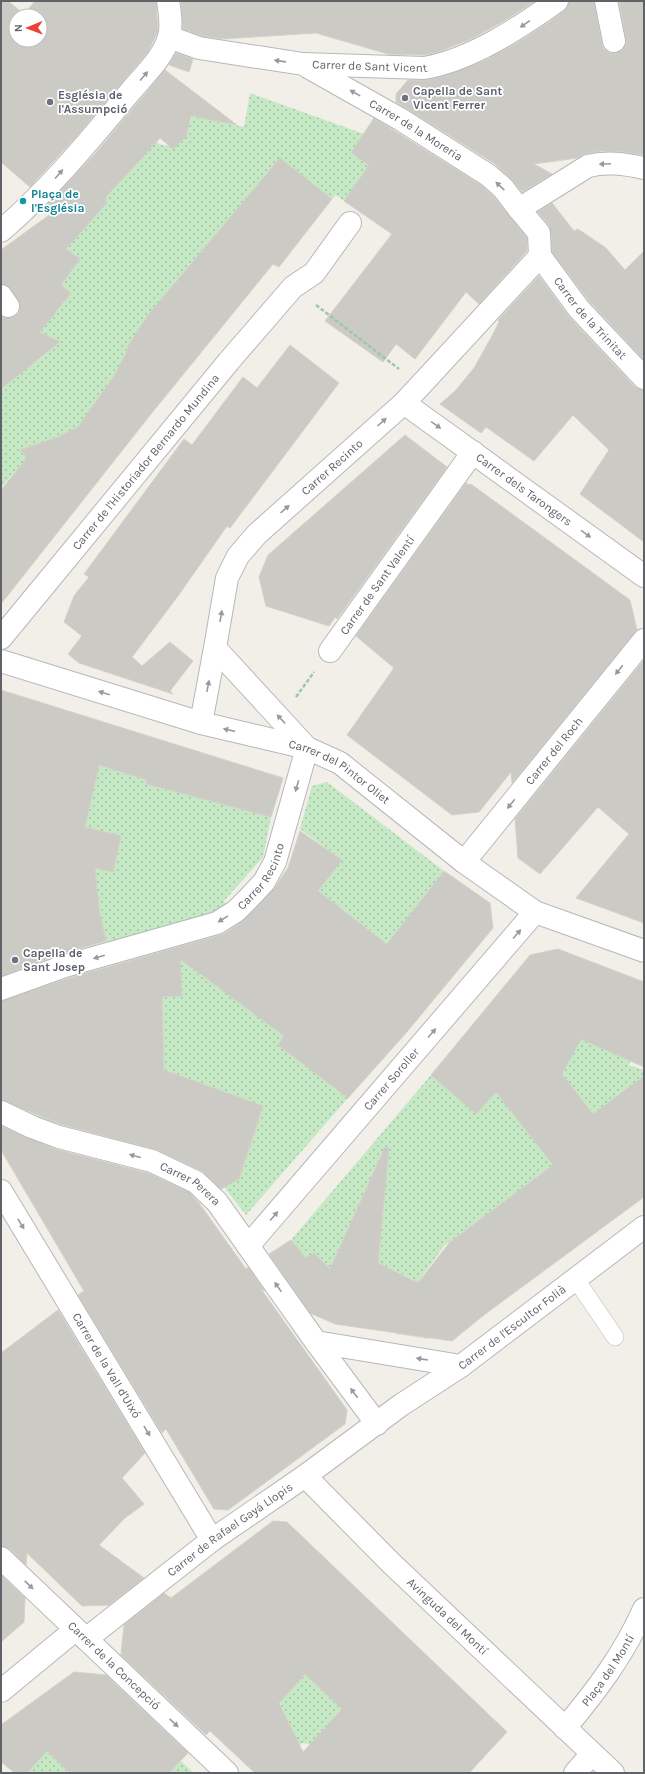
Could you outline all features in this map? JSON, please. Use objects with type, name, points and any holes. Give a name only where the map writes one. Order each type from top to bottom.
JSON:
[{"type":"street","points":[[1,231],[40,195],[161,55],[169,37],[170,22],[168,1]]},
{"type":"street","name":"Carrer de Sant Vicent","points":[[169,37],[206,50],[303,64],[404,69],[424,68],[442,65],[522,27],[557,1]]},
{"type":"street","points":[[606,1],[614,41]]},
{"type":"street","name":"Carrer de la Moreria","points":[[303,64],[400,119],[488,175],[503,188],[539,233],[540,256]]},
{"type":"street","points":[[519,209],[588,166],[596,164],[620,164],[644,168]]},
{"type":"street","name":"Carrer de l'Historiador Bernardo Mundina","points":[[1,638],[229,361],[293,287],[314,272],[350,223]]},
{"type":"street","name":"Carrer Recinto","points":[[201,723],[227,578],[238,556],[257,534],[404,403],[540,256]]},
{"type":"street","name":"Carrer de la Trinitat","points":[[540,256],[579,309],[644,378]]},
{"type":"street","name":"Carrer dels Tarongers","points":[[404,403],[644,576]]},
{"type":"street","name":"Carrer de Sant Valentí","points":[[330,651],[473,452]]},
{"type":"street","name":"Carrer del Roch","points":[[464,862],[644,640]]},
{"type":"street","points":[[215,648],[308,748]]},
{"type":"street","name":"Carrer del Pintor Oliet","points":[[1,661],[201,723],[308,748],[340,763],[464,862],[535,912],[644,951]]},
{"type":"street","name":"Carrer Recinto","points":[[6,986],[217,923],[236,911],[264,882],[275,862],[308,748]]},
{"type":"street","name":"Carrer Soroller","points":[[248,1246],[535,912]]},
{"type":"street","name":"Carrer Perera","points":[[1,1112],[32,1127],[59,1137],[135,1155],[182,1173],[196,1182],[217,1202],[316,1342],[377,1424]]},
{"type":"street","name":"Carrer de la Vall d'Uixó","points":[[1,1191],[212,1540]]},
{"type":"street","name":"Carrer de l'Escultor Folià","points":[[377,1424],[461,1366],[575,1278],[644,1229]]},
{"type":"street","points":[[316,1342],[461,1366]]},
{"type":"street","name":"Carrer de Rafael Gayá Llopis","points":[[1,1691],[377,1424]]},
{"type":"street","name":"Avinguda del Montí","points":[[305,1476],[391,1564],[613,1773]]},
{"type":"street","name":"Carrer de la Concepció","points":[[1,1558],[227,1773]]},
{"type":"street","name":"Plaça del Montí","points":[[565,1728],[596,1692],[621,1655],[644,1609]]},
{"type":"street","points":[[576,1773],[592,1754]]},
{"type":"lane","points":[[575,1278],[615,1337]]},
{"type":"path","points":[[293,287],[420,385]]},
{"type":"path","points":[[280,719],[330,651]]},
{"type":"green space","points":[[250,93],[364,134],[351,153],[369,165],[344,201],[336,195],[332,199],[280,158],[148,315],[128,346],[114,376],[78,428],[59,437],[20,450],[27,458],[1,488],[1,389],[33,359],[36,362],[52,349],[55,340],[40,332],[71,293],[61,285],[80,259],[72,253],[59,273],[62,253],[107,203],[105,198],[142,156],[153,140],[161,145],[175,146],[186,137],[192,116],[244,127]]},
{"type":"green space","points":[[87,762],[147,780],[146,784],[271,817],[263,857],[224,901],[226,905],[211,915],[107,945],[99,909],[26,853],[113,872],[85,827],[93,791]]},
{"type":"green space","points":[[327,782],[444,871],[388,944],[318,891],[342,860],[300,829],[312,786]]},
{"type":"green space","points":[[182,946],[199,974],[286,1033],[278,1045],[348,1098],[246,1215],[224,1187],[239,1179],[263,1106],[163,1071],[155,1093],[140,1089],[146,1068],[125,1063],[120,1081],[98,1076],[103,1059],[77,1055],[57,1125],[18,1107],[21,1101],[38,1108],[47,1089],[31,1083],[42,1052],[144,1037],[146,1053],[163,1051],[162,997],[182,996],[180,964],[162,964],[162,951]]},
{"type":"green space","points":[[630,977],[644,982],[644,1026],[629,1065],[644,1070],[644,1095],[593,1114],[580,1097],[554,1116],[520,1123],[553,1165],[444,1246],[418,1282],[445,1296],[430,1339],[397,1334],[414,1280],[397,1272],[390,1295],[375,1290],[385,1189],[369,1182],[330,1269],[314,1253],[306,1258],[291,1240],[431,1075],[476,1114],[497,1090],[581,1039],[597,1046],[605,1038]]},
{"type":"green space","points":[[322,1654],[317,1685],[323,1691],[360,1689],[311,1744],[302,1743],[299,1746],[260,1658]]},
{"type":"green space","points":[[44,1748],[68,1771],[122,1773],[26,1773]]},
{"type":"green space","points":[[181,1761],[194,1773],[169,1773]]},
{"type":"building","name":"Església de l'Assumpció","points":[[1,1],[8,1],[17,8],[8,8],[8,48],[48,48],[48,8],[29,8],[35,1],[156,1],[158,31],[148,52],[75,138],[30,187],[1,162]]},
{"type":"building","points":[[181,1],[535,1],[504,21],[471,39],[438,52],[423,55],[388,54],[316,33],[223,39],[202,36],[183,29]]},
{"type":"building","points":[[569,1],[594,1],[604,49],[610,53],[616,53],[623,50],[626,45],[619,1],[644,1],[644,155],[602,151],[585,154],[577,158],[534,164],[552,174],[522,192],[495,164],[396,102],[396,94],[408,80],[427,80],[444,76],[482,62],[517,43],[549,22],[564,11]]},
{"type":"building","points":[[176,53],[193,59],[189,72],[169,65]]},
{"type":"building","points":[[165,70],[237,125],[191,116],[186,137],[173,149],[160,138],[155,144],[153,144],[152,147],[105,198],[107,203],[66,249],[80,259],[61,285],[71,293],[40,332],[60,342],[1,389],[1,316],[9,318],[15,316],[19,312],[20,305],[11,289],[1,284],[1,250],[56,210],[48,204],[94,155]]},
{"type":"building","points":[[374,118],[481,185],[494,197],[527,238],[527,251],[479,304],[466,292],[415,359],[396,344],[383,362],[325,321],[392,234],[344,201],[369,165],[351,153]]},
{"type":"building","points":[[280,158],[332,199],[279,267],[273,264],[151,414],[1,604],[1,490],[27,458],[20,450],[58,437],[78,427],[114,376],[128,346],[148,315]]},
{"type":"building","points":[[552,203],[574,231],[578,229],[606,248],[625,270],[644,251],[644,360],[589,301],[552,252],[551,232],[549,225],[538,212]]},
{"type":"building","points":[[539,276],[570,318],[635,387],[644,390],[644,542],[580,494],[609,450],[573,415],[534,461],[486,427],[481,433],[440,404],[456,390],[474,368],[499,322],[498,320]]},
{"type":"building","points":[[290,345],[339,383],[230,528],[227,526],[178,596],[132,657],[142,666],[170,642],[193,661],[170,691],[173,694],[79,663],[68,654],[82,636],[64,622],[74,596],[89,577],[84,574],[184,439],[192,445],[243,377],[257,388]]},
{"type":"building","points":[[405,435],[447,467],[337,619],[335,617],[329,626],[266,606],[259,577],[268,555]]},
{"type":"building","points":[[466,483],[471,484],[630,600],[637,630],[512,783],[511,772],[479,812],[452,815],[347,735],[394,668],[356,636]]},
{"type":"building","points":[[644,660],[644,923],[576,898],[629,834],[598,807],[540,874],[518,858],[515,819]]},
{"type":"building","points":[[1,690],[283,778],[271,817],[146,784],[147,780],[99,765],[85,827],[121,836],[113,872],[95,868],[99,909],[106,941],[61,954],[1,976]]},
{"type":"building","points":[[300,831],[342,860],[318,891],[387,944],[444,871],[490,903],[493,928],[406,1033],[348,1098],[278,1045],[284,1036],[180,959],[182,996],[162,997],[164,1070],[263,1106],[239,1179],[221,1189],[202,1171],[157,1150],[63,1125],[1,1100],[1,1001],[69,978],[224,934],[243,921],[273,890],[288,868]]},
{"type":"building","points":[[558,949],[644,982],[644,1067],[581,1039],[562,1074],[593,1114],[644,1076],[644,1197],[484,1315],[452,1341],[335,1324],[310,1313],[269,1254],[291,1240],[306,1258],[314,1253],[330,1269],[385,1147],[389,1148],[378,1263],[418,1283],[450,1242],[553,1165],[496,1092],[476,1114],[431,1075],[530,955]]},
{"type":"building","points":[[1,1126],[55,1149],[148,1173],[189,1192],[199,1203],[246,1269],[248,1267],[265,1291],[261,1289],[347,1410],[345,1424],[228,1510],[214,1509],[166,1429],[162,1433],[78,1295],[84,1291],[1,1150]]},
{"type":"building","points":[[58,1310],[145,1453],[122,1478],[144,1504],[125,1518],[99,1545],[144,1578],[109,1605],[82,1606],[27,1553],[26,1565],[10,1549],[1,1546],[1,1353]]},
{"type":"building","points":[[273,1521],[287,1522],[507,1732],[469,1773],[255,1773],[210,1731],[206,1735],[121,1655],[124,1625],[164,1593],[171,1598]],"holes":[[[305,1674],[342,1709],[303,1752],[279,1703]]]},
{"type":"building","points":[[1,1575],[25,1598],[24,1622],[1,1642]]},
{"type":"building","points":[[74,1672],[106,1675],[188,1753],[169,1773],[70,1773],[47,1751],[27,1773],[15,1773],[1,1762],[1,1725]]},
{"type":"place","name":"Capella de Sant Vicent Ferrer","points":[[405,98]]},
{"type":"place","name":"Església de l'Assumpció","points":[[50,102]]},
{"type":"place","name":"Plaça de l'Església","points":[[23,201]]},
{"type":"place","name":"Capella de Sant Josep","points":[[15,960]]}]
